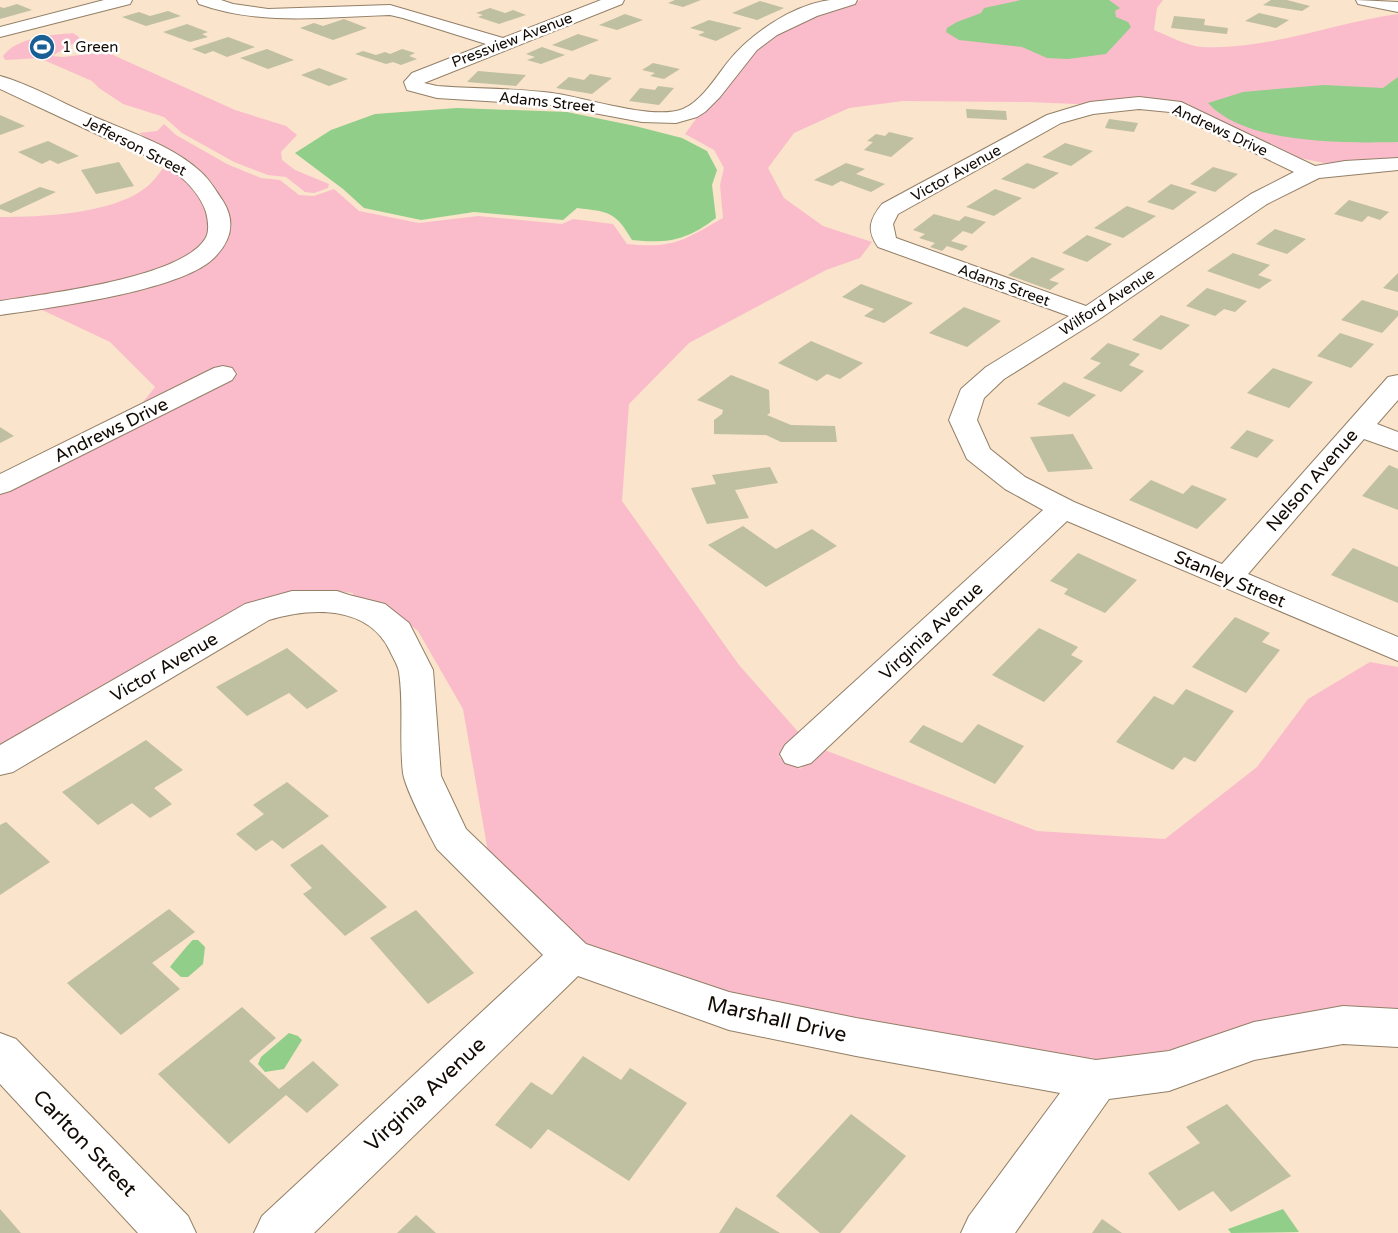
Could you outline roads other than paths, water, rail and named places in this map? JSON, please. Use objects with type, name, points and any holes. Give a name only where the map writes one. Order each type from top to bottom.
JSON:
[{"type":"street","points":[[0,32],[124,0]]},
{"type":"street","points":[[205,0],[230,9],[268,14],[390,10],[503,44]]},
{"type":"street","name":"Pressview Avenue","points":[[414,86],[414,82],[419,77],[616,0]]},
{"type":"street","name":"Adams Street","points":[[414,86],[437,92],[572,102],[648,117],[681,117],[701,106],[753,44],[783,25],[830,4],[849,0]]},
{"type":"street","points":[[1364,0],[1398,8]]},
{"type":"street","name":"Jefferson Street","points":[[0,82],[174,162],[203,186],[216,209],[220,223],[217,240],[210,249],[182,267],[146,280],[86,295],[0,308]]},
{"type":"street","name":"Andrews Drive","points":[[1054,119],[1090,108],[1117,104],[1149,103],[1174,106],[1312,173]]},
{"type":"street","name":"Victor Avenue","points":[[886,242],[879,229],[880,221],[890,209],[1054,119]]},
{"type":"street","name":"Wilford Avenue","points":[[1063,508],[1015,483],[977,453],[963,420],[971,395],[995,373],[1089,315],[1287,183],[1312,173],[1340,168],[1398,164]]},
{"type":"street","name":"Adams Street","points":[[886,242],[1089,315]]},
{"type":"street","name":"Andrews Drive","points":[[0,484],[223,375]]},
{"type":"street","name":"Nelson Avenue","points":[[1227,578],[1398,383]]},
{"type":"street","points":[[1358,427],[1398,442]]},
{"type":"street","name":"Stanley Street","points":[[1063,508],[1398,650]]},
{"type":"street","name":"Virginia Avenue","points":[[798,754],[1063,508]]},
{"type":"street","name":"Victor Avenue","points":[[0,762],[257,612],[292,602],[337,602]]},
{"type":"street","name":"Marshall Drive","points":[[337,602],[373,612],[397,631],[416,670],[422,776],[451,838],[572,956],[729,1011],[856,1037],[1096,1080],[1169,1071],[1254,1041],[1343,1025],[1398,1028]]},
{"type":"street","name":"Virginia Avenue","points":[[279,1233],[572,956]]},
{"type":"street","name":"Carlton Street","points":[[0,1053],[171,1233]]},
{"type":"street","points":[[986,1233],[1096,1080]]},
{"type":"place","name":"1 Green","points":[[42,47]]}]
